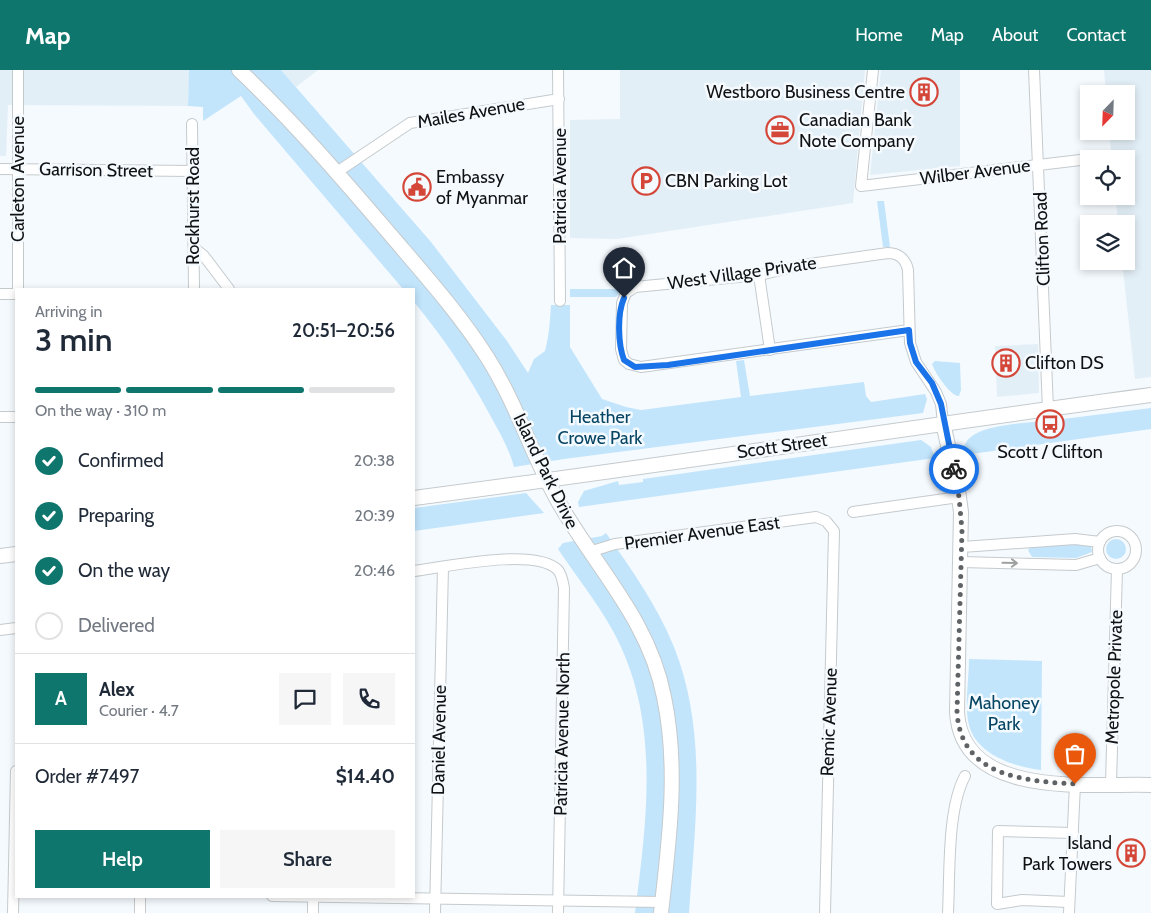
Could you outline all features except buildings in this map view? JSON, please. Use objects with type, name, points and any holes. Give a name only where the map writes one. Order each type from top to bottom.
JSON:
[{"type":"main road","name":"Island Park Drive","points":[[239,70],[264,93],[337,172],[442,294],[487,357],[513,403],[547,481],[563,510],[642,630],[654,660],[664,696],[670,735],[672,780],[670,830],[661,908]]},
{"type":"main road","name":"Island Park Drive","points":[[250,70],[264,93]]},
{"type":"main road","name":"Scott Street","points":[[415,498],[547,481],[943,423],[1151,395]]},
{"type":"main road","points":[[943,423],[958,491],[962,547],[957,712],[962,739],[977,758],[1004,774],[1030,781],[1075,784],[1151,785]]},
{"type":"main road","points":[[0,556],[15,554]]},
{"type":"street","name":"Carleton Avenue","points":[[18,70],[18,288]]},
{"type":"street","name":"Patricia Avenue","points":[[558,70],[560,301]]},
{"type":"street","name":"Wilber Avenue","points":[[873,70],[861,186],[1080,160]]},
{"type":"street","name":"Clifton Road","points":[[1034,70],[1040,165],[1048,409]]},
{"type":"street","name":"Mailes Avenue","points":[[337,172],[410,122],[559,99]]},
{"type":"street","name":"Rockhurst Road","points":[[192,124],[194,288]]},
{"type":"street","name":"Garrison Street","points":[[0,169],[193,171]]},
{"type":"street","points":[[194,248],[204,256],[228,288]]},
{"type":"street","name":"West Village Private","points":[[909,330],[641,368],[624,360],[621,350],[621,308],[624,298],[630,289],[745,274],[759,275],[802,265],[888,253],[897,255],[905,261],[908,270],[910,343],[916,362],[932,383],[941,404],[943,423]]},
{"type":"street","points":[[759,275],[770,350]]},
{"type":"street","points":[[0,294],[15,294]]},
{"type":"street","points":[[0,417],[15,417]]},
{"type":"street","points":[[853,512],[958,491]]},
{"type":"street","name":"Premier Avenue East","points":[[585,546],[615,544],[816,517]]},
{"type":"street","name":"Remic Avenue","points":[[816,517],[826,522],[834,531],[825,913]]},
{"type":"street","points":[[1115,531],[1125,532],[1132,539],[1136,548],[1134,558],[1127,566],[1117,569],[1107,566],[1100,558],[1100,542],[1106,534],[1115,531]]},
{"type":"street","points":[[962,547],[1075,539],[1100,542]]},
{"type":"street","points":[[961,562],[1076,565],[1100,558]]},
{"type":"street","name":"Patricia Avenue North","points":[[443,567],[516,559],[545,563],[560,573],[564,588],[558,913]]},
{"type":"street","points":[[415,571],[443,567]]},
{"type":"street","name":"Daniel Avenue","points":[[436,913],[443,567]]},
{"type":"street","name":"Metropole Private","points":[[1111,784],[1117,569]]},
{"type":"street","points":[[0,630],[15,628]]},
{"type":"street","points":[[948,913],[951,849],[958,794],[965,776]]},
{"type":"street","points":[[1069,913],[1075,784]]},
{"type":"street","points":[[1070,902],[1022,900],[997,904],[998,830],[1072,832]]},
{"type":"street","points":[[14,913],[15,892]]},
{"type":"street","points":[[140,898],[140,913]]},
{"type":"street","points":[[313,898],[313,913]]},
{"type":"street","points":[[395,898],[559,901],[661,908]]},
{"type":"shaded area","points":[[0,70],[189,70],[188,106],[8,105],[6,156],[0,156]]},
{"type":"shaded area","points":[[281,70],[318,70],[296,87]]},
{"type":"shaded area","points":[[620,70],[865,70],[853,203],[617,239],[570,238],[570,120],[620,119]]},
{"type":"shaded area","points":[[881,70],[960,70],[960,166],[870,175]]},
{"type":"shaded area","points":[[1104,70],[1151,70],[1151,377],[1135,379],[1123,270],[1135,270],[1135,215],[1117,215],[1117,205],[1135,205],[1135,150],[1111,150],[1110,140],[1135,140],[1135,85],[1105,85]]},
{"type":"shaded area","points":[[1038,344],[1039,393],[997,397],[995,346]]},
{"type":"green space","name":"Heather Crowe Park","points":[[189,70],[281,70],[431,242],[507,341],[528,373],[534,359],[545,351],[551,305],[570,305],[570,347],[602,399],[626,407],[641,410],[741,397],[736,361],[744,360],[750,396],[864,382],[866,396],[871,402],[925,394],[927,399],[923,413],[514,467],[503,440],[464,370],[415,303],[415,288],[402,288],[254,114],[241,96],[203,121],[203,107],[188,106]]},
{"type":"green space","points":[[877,201],[884,201],[890,247],[883,247]]},
{"type":"green space","points":[[570,289],[623,289],[616,297],[570,297]]},
{"type":"green space","points":[[935,361],[960,363],[961,390],[959,396],[948,389],[936,373],[932,364]]},
{"type":"green space","points":[[1151,408],[1151,429],[964,455],[965,445],[971,437],[981,431],[1007,425],[1042,421],[1043,426],[1056,424],[1055,420]]},
{"type":"green space","points":[[921,440],[931,447],[935,458],[579,507],[578,502],[584,491],[618,481],[619,485],[643,482],[643,479]]},
{"type":"green space","points":[[526,493],[544,513],[415,531],[415,508]]},
{"type":"green space","points":[[606,533],[660,617],[674,647],[685,679],[692,712],[696,778],[696,812],[689,913],[635,913],[646,805],[644,734],[638,699],[628,664],[613,631],[558,549],[563,543],[602,536]]},
{"type":"green space","points":[[1116,539],[1123,542],[1126,549],[1123,556],[1116,559],[1109,556],[1106,549],[1109,542]]},
{"type":"green space","points":[[1076,542],[1091,546],[1092,552],[1076,558],[1032,557],[1028,550],[1032,546]]},
{"type":"green space","name":"Mahoney Park","points":[[969,659],[1042,661],[1041,770],[1019,766],[998,757],[979,744],[973,735],[969,725],[967,709]]},
{"type":"way so far","points":[[954,469],[962,530],[957,712],[962,739],[977,758],[1004,774],[1021,780],[1075,784]]},
{"type":"place","name":"Westboro Business Centre","points":[[924,92]]},
{"type":"place","name":"Canadian Bank Note Company","points":[[780,130]]},
{"type":"place","name":"CBN Parking Lot","points":[[646,181]]},
{"type":"place","name":"Embassy of Myanmar","points":[[417,187]]},
{"type":"place","name":"Clifton DS","points":[[1006,363]]},
{"type":"place","name":"Scott / Clifton","points":[[1050,424]]},
{"type":"place","name":"Island Park Towers","points":[[1131,853]]},
{"type":"route","points":[[624,298],[621,308],[621,350],[624,360],[635,367],[641,368],[909,330],[910,343],[916,362],[932,383],[941,404],[947,444],[954,469]]}]
